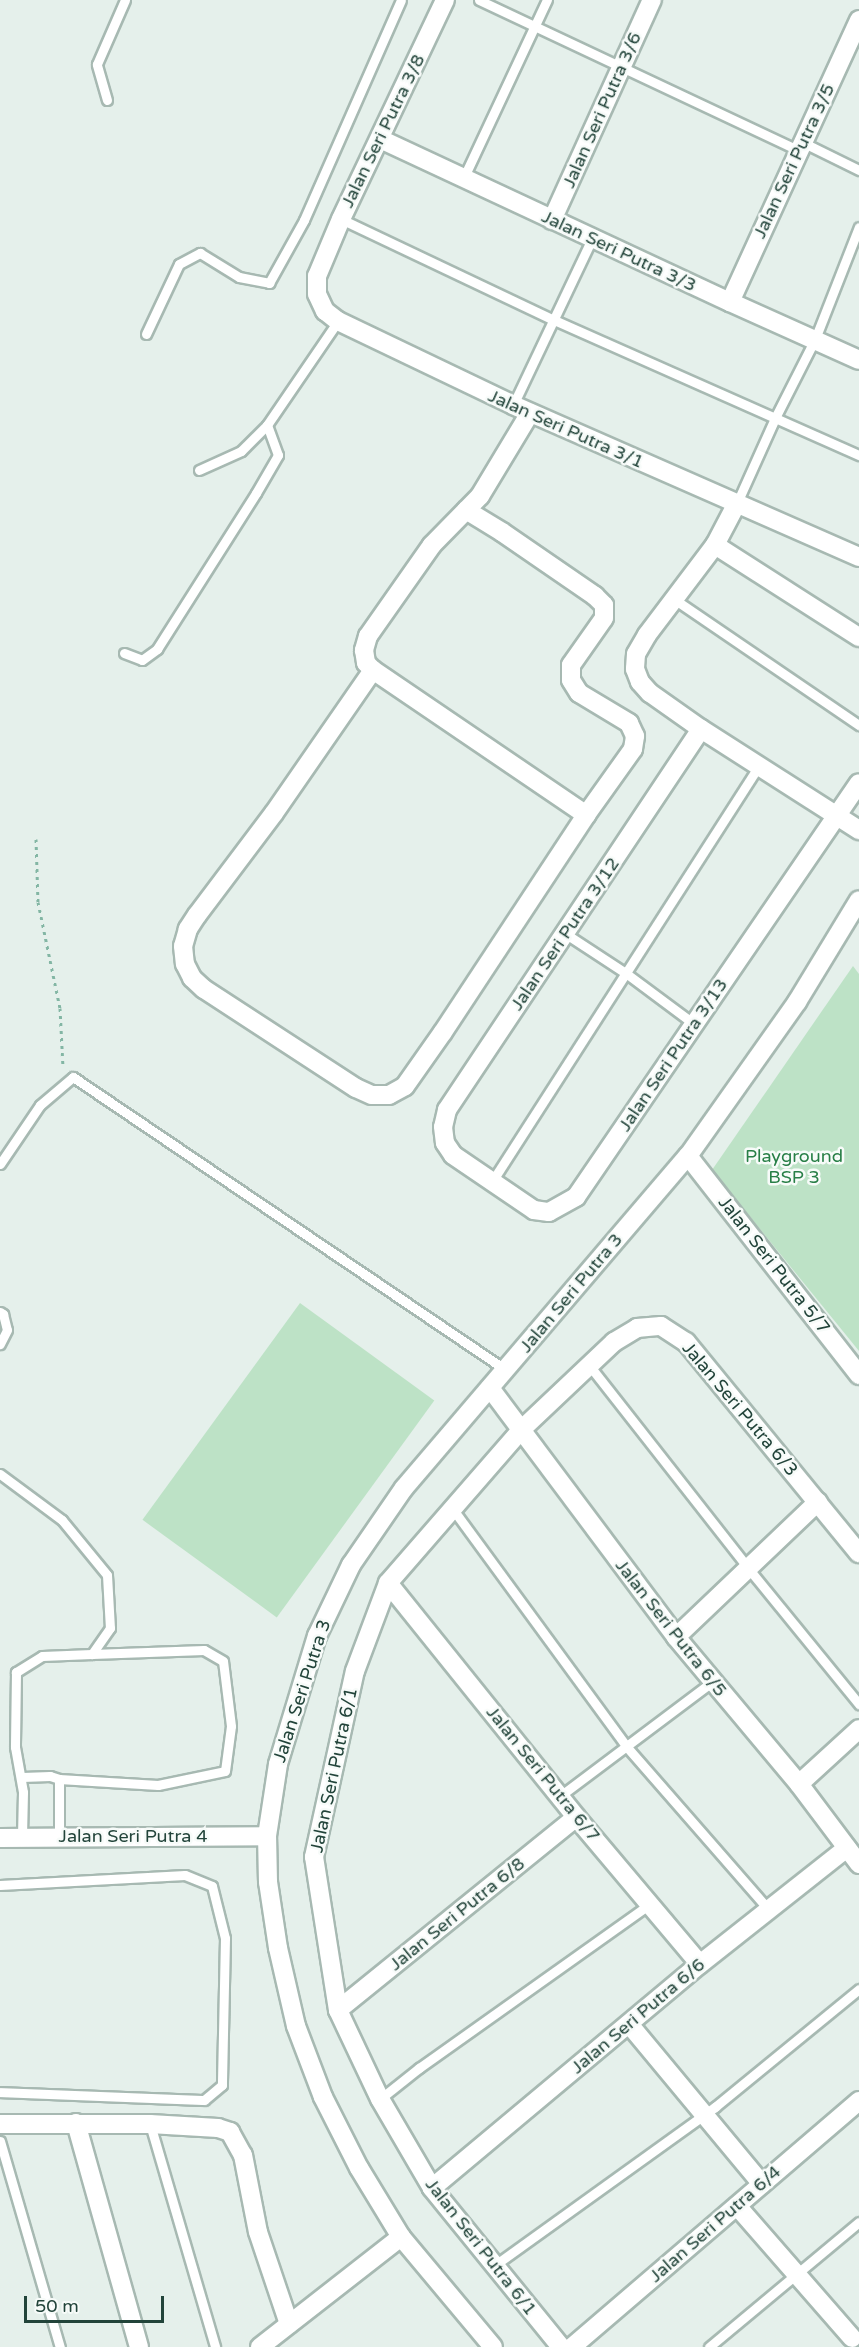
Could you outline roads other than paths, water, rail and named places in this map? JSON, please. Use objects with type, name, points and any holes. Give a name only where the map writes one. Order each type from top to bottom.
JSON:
[{"type":"street","name":"Jalan Seri Putra 3/8","points":[[323,263],[341,219],[445,0]]},
{"type":"street","name":"Jalan Seri Putra 3/6","points":[[552,220],[652,0]]},
{"type":"street","name":"Jalan Seri Putra 3/5","points":[[730,302],[859,20]]},
{"type":"street","name":"Jalan Seri Putra 3/3","points":[[380,139],[592,239],[859,360]]},
{"type":"street","name":"Jalan Seri Putra 3/1","points":[[323,263],[317,276],[317,294],[325,311],[338,321],[522,409],[736,505],[859,557]]},
{"type":"street","points":[[522,409],[480,496],[432,545],[368,636],[364,650],[366,663],[586,815]]},
{"type":"street","points":[[736,505],[715,545],[636,654],[635,669],[640,681],[650,693],[701,729],[859,830]]},
{"type":"street","points":[[373,670],[274,813],[188,929],[183,945],[185,964],[192,978],[204,989],[356,1088],[372,1095],[389,1095],[405,1086],[586,815],[633,749],[635,736],[629,723],[579,693],[571,680],[571,665],[604,618],[604,605],[511,538],[466,510]]},
{"type":"street","points":[[715,545],[859,637]]},
{"type":"street","name":"Jalan Seri Putra 3/12","points":[[445,1143],[443,1127],[447,1110],[701,729]]},
{"type":"street","name":"Jalan Seri Putra 3/13","points":[[445,1143],[453,1155],[491,1183],[534,1210],[549,1212],[576,1197],[859,783]]},
{"type":"street","name":"Jalan Seri Putra 3","points":[[493,2347],[479,2339],[401,2237],[359,2168],[323,2097],[296,2026],[278,1948],[268,1882],[267,1836],[278,1764],[317,1636],[351,1564],[404,1488],[688,1156],[797,1002],[859,900]]},
{"type":"street","name":"Jalan Seri Putra 5/7","points":[[688,1156],[859,1375]]},
{"type":"street","name":"Jalan Seri Putra 6/3","points":[[521,1430],[614,1342],[637,1328],[661,1326],[686,1342],[704,1361],[859,1553]]},
{"type":"street","name":"Jalan Seri Putra 6/5","points":[[490,1388],[676,1637],[799,1784],[859,1864]]},
{"type":"street","name":"Jalan Seri Putra 6/1","points":[[521,1430],[388,1582],[355,1671],[314,1857],[338,2010],[380,2099],[432,2188],[561,2347]]},
{"type":"street","points":[[676,1637],[818,1502]]},
{"type":"street","name":"Jalan Seri Putra 6/7","points":[[388,1582],[576,1817],[651,1903],[700,1964]]},
{"type":"street","points":[[799,1784],[859,1729]]},
{"type":"street","name":"Jalan Seri Putra 6/8","points":[[338,2010],[576,1817]]},
{"type":"street","name":"Jalan Seri Putra 4","points":[[0,1838],[267,1836]]},
{"type":"street","name":"Jalan Seri Putra 6/6","points":[[432,2188],[700,1964],[847,1848]]},
{"type":"street","points":[[629,2024],[762,2184]]},
{"type":"street","name":"Jalan Seri Putra 6/4","points":[[572,2347],[859,2101]]},
{"type":"street","points":[[76,2123],[139,2347]]},
{"type":"street","points":[[0,2124],[150,2124],[218,2128],[230,2132],[243,2155],[258,2232],[289,2324]]},
{"type":"street","points":[[737,2206],[851,2339]]},
{"type":"street","points":[[260,2347],[401,2237]]},
{"type":"lane","points":[[107,100],[96,64],[125,0]]},
{"type":"lane","points":[[146,334],[179,264],[200,253],[239,277],[269,282],[304,220],[401,0]]},
{"type":"lane","points":[[479,0],[620,67],[859,170]]},
{"type":"lane","points":[[463,179],[547,0]]},
{"type":"lane","points":[[341,219],[554,321],[776,416],[859,455]]},
{"type":"lane","points":[[736,505],[776,416],[815,339],[859,227]]},
{"type":"lane","points":[[522,409],[554,321],[592,239]]},
{"type":"lane","points":[[199,470],[241,451],[267,425],[338,321]]},
{"type":"lane","points":[[124,653],[142,660],[157,649],[256,493],[278,455],[267,425]]},
{"type":"lane","points":[[674,599],[859,725]]},
{"type":"lane","points":[[491,1183],[759,766]]},
{"type":"lane","points":[[566,934],[627,974],[694,1024]]},
{"type":"lane","points":[[0,1164],[40,1105],[73,1077],[506,1370]]},
{"type":"lane","points":[[0,1312],[3,1314],[7,1330],[0,1344]]},
{"type":"lane","points":[[589,1365],[748,1568],[859,1704]]},
{"type":"lane","points":[[0,1474],[62,1521],[107,1575],[110,1628],[92,1654]]},
{"type":"lane","points":[[452,1508],[626,1746],[770,1911]]},
{"type":"lane","points":[[22,1777],[50,1776],[59,1779],[158,1785],[225,1771],[231,1726],[223,1660],[204,1650],[42,1656],[16,1672],[15,1747],[22,1777],[22,1837]]},
{"type":"lane","points":[[560,1796],[712,1682]]},
{"type":"lane","points":[[59,1779],[59,1836]]},
{"type":"lane","points":[[0,1885],[185,1875],[212,1886],[225,1938],[222,2085],[204,2100],[0,2092]]},
{"type":"lane","points":[[380,2099],[419,2068],[651,1903]]},
{"type":"lane","points":[[495,2265],[706,2114],[859,1989]]},
{"type":"lane","points":[[150,2124],[215,2347]]},
{"type":"lane","points":[[0,2141],[60,2347]]},
{"type":"lane","points":[[709,2347],[859,2222]]},
{"type":"park label","name":"Playground BSP 3","points":[[794,1167]]}]
